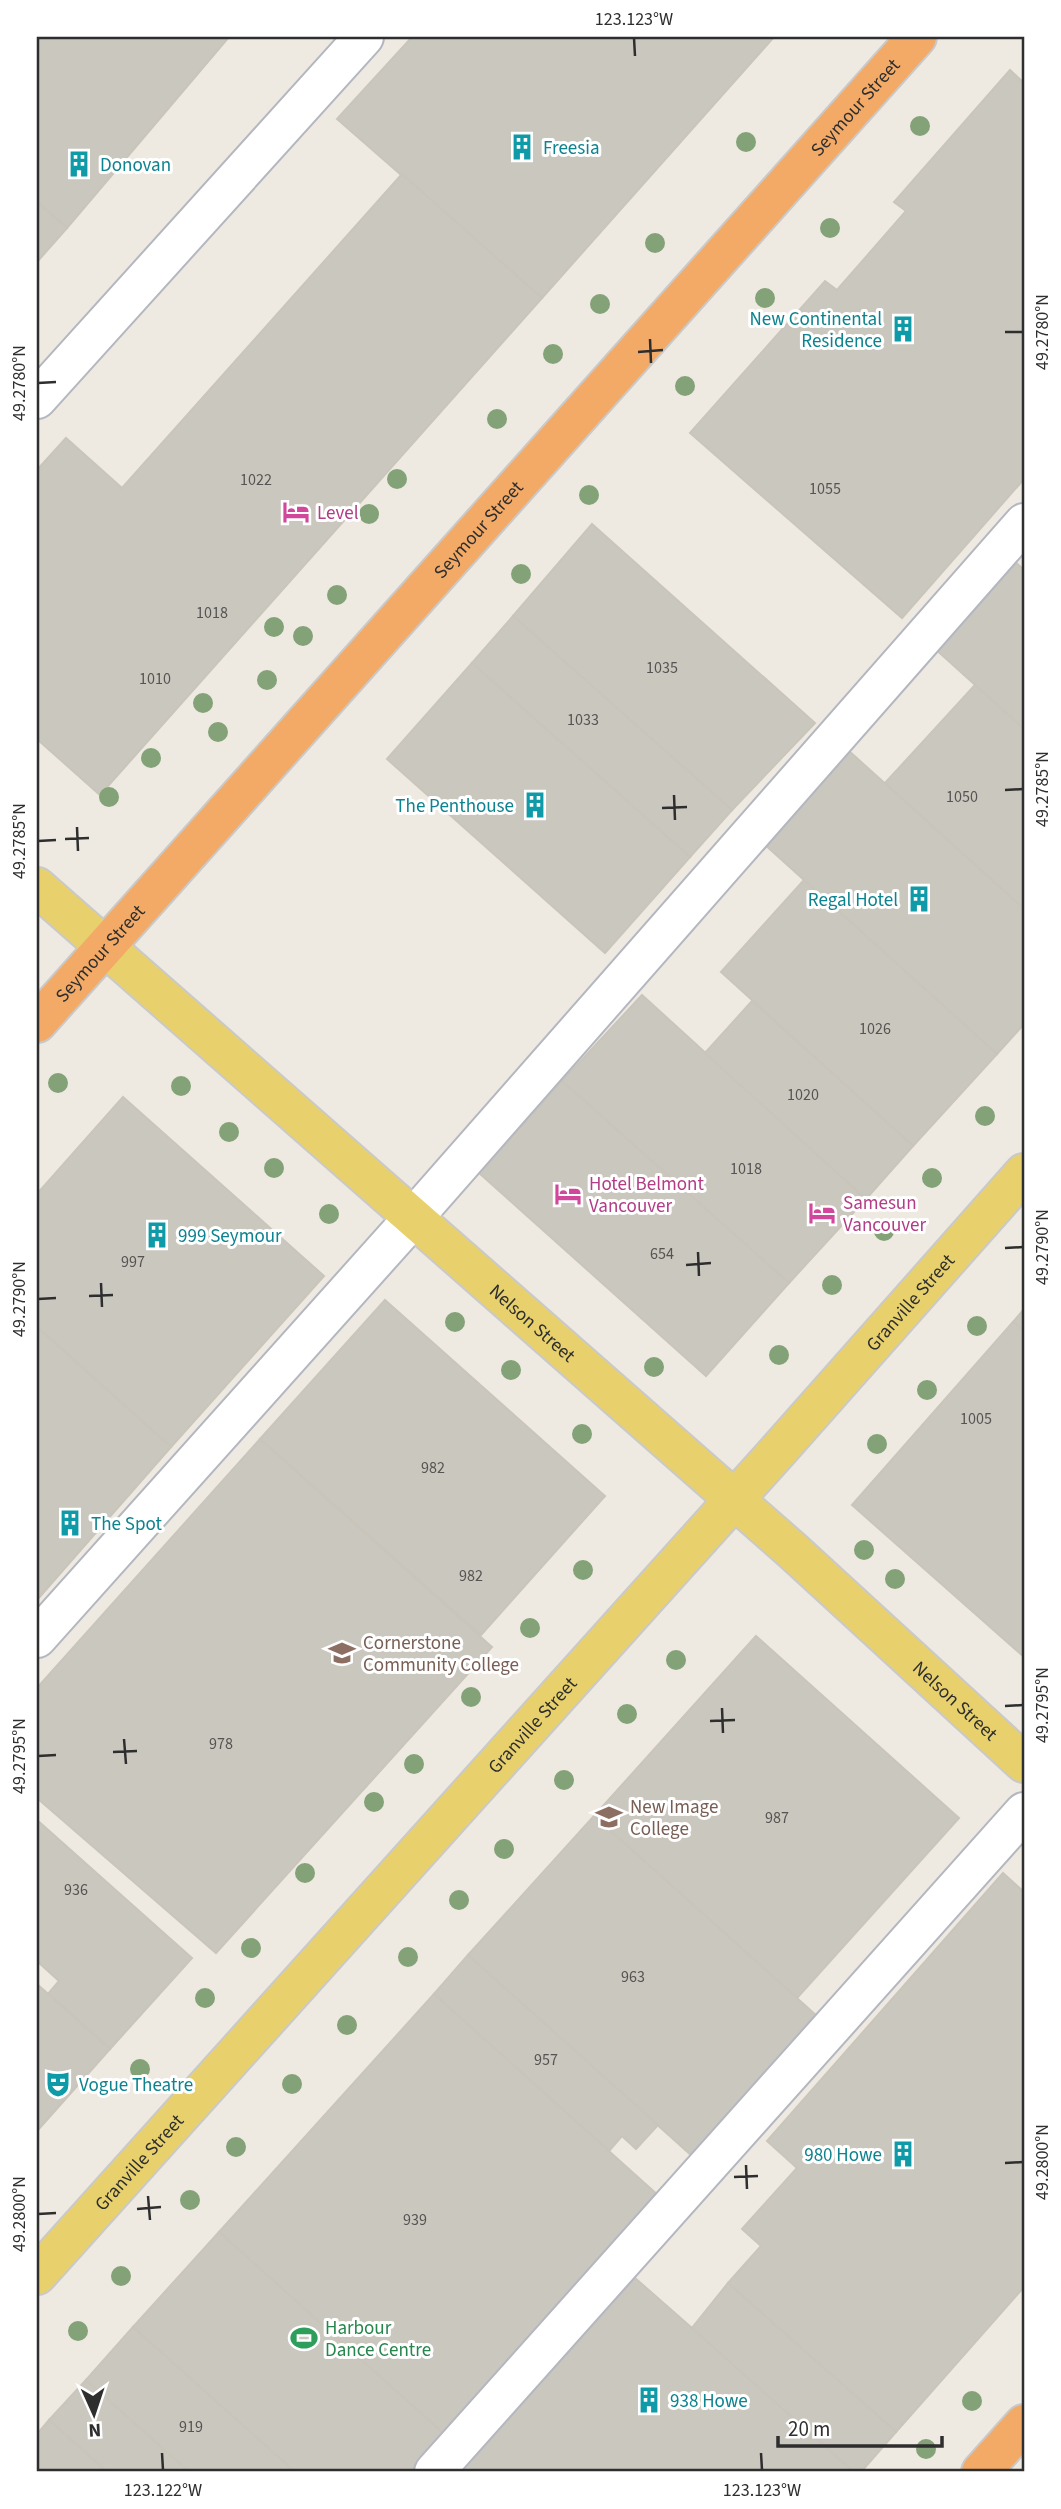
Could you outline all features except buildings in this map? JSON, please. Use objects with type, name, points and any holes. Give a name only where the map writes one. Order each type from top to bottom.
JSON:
[{"type":"highway","name":"Seymour Street","points":[[37,1023],[917,37]]},
{"type":"highway","points":[[981,2472],[1024,2424]]},
{"type":"main road","name":"Nelson Street","points":[[37,887],[818,1573],[1024,1763]]},
{"type":"main road","name":"Granville Street","points":[[37,2275],[1024,1173]]},
{"type":"lane","points":[[37,399],[364,37]]},
{"type":"lane","points":[[37,1638],[414,1217],[1024,523]]},
{"type":"lane","points":[[434,2472],[1024,1812]]},
{"type":"place","name":"Freesia","points":[[522,147]]},
{"type":"place","name":"Donovan","points":[[79,164]]},
{"type":"place","name":"New Continental Residence","points":[[903,329]]},
{"type":"place","name":"Level","points":[[296,512]]},
{"type":"place","name":"The Penthouse","points":[[535,805]]},
{"type":"place","name":"Regal Hotel","points":[[919,899]]},
{"type":"place","name":"Hotel Belmont Vancouver","points":[[568,1194]]},
{"type":"place","name":"Samesun Vancouver","points":[[822,1213]]},
{"type":"place","name":"999 Seymour","points":[[157,1235]]},
{"type":"place","name":"The Spot","points":[[70,1523]]},
{"type":"place","name":"Cornerstone Community College","points":[[342,1653]]},
{"type":"place","name":"New Image College","points":[[609,1817]]},
{"type":"place","name":"Vogue Theatre","points":[[58,2084]]},
{"type":"place","name":"980 Howe","points":[[903,2154]]},
{"type":"place","name":"Harbour Dance Centre","points":[[304,2338]]},
{"type":"place","name":"938 Howe","points":[[649,2400]]}]
